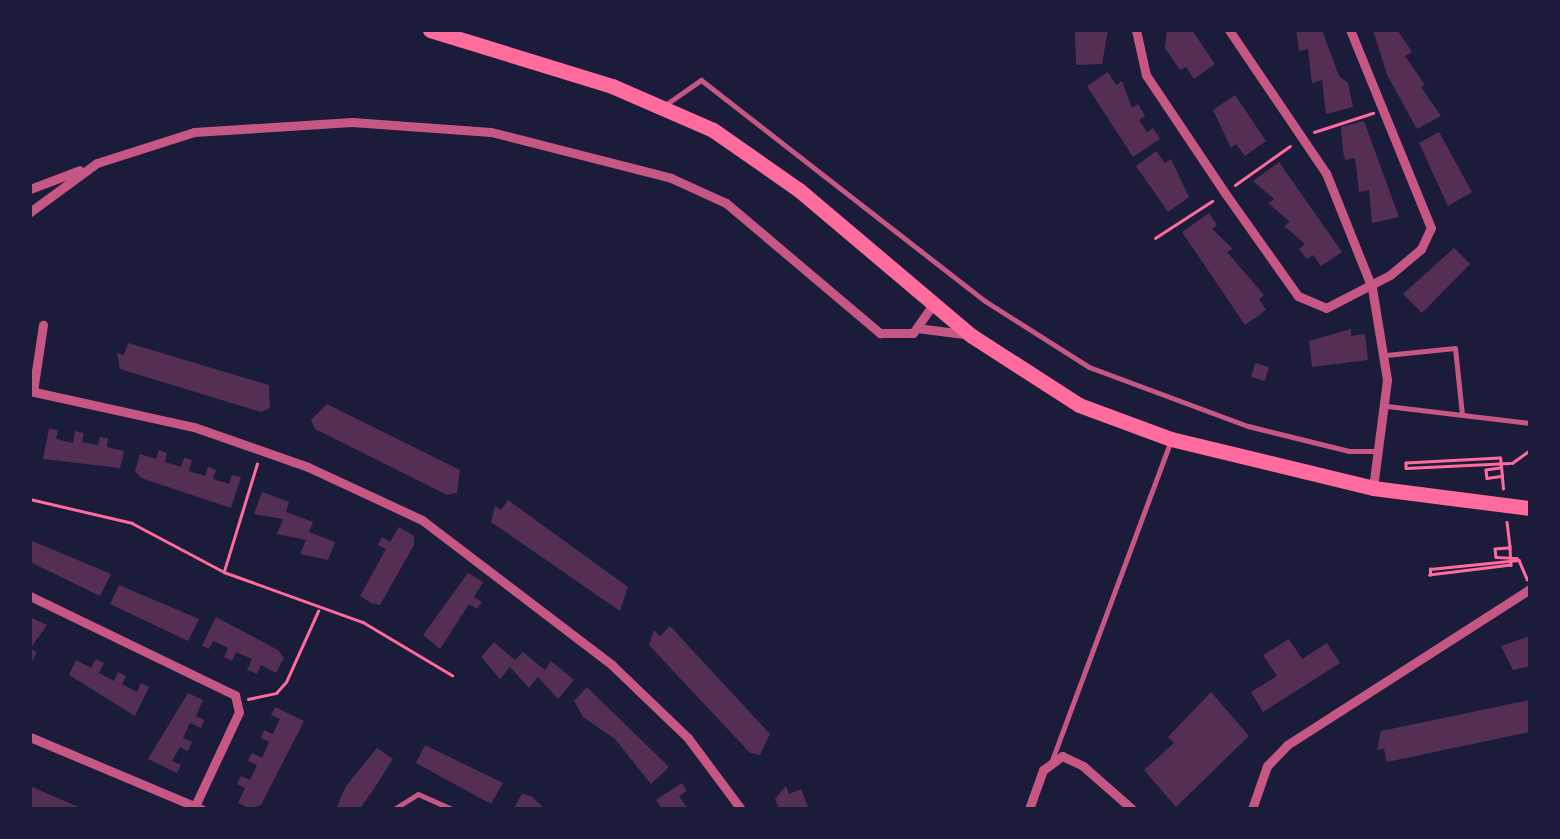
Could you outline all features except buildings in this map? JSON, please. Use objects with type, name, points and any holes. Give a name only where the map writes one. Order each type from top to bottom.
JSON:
[{"type":"main road","points":[[430,30],[663,107],[752,155],[972,336],[1079,406],[1171,439],[1373,488],[1530,508]]},
{"type":"street","points":[[1136,30],[1146,75],[1225,192],[1309,304],[1338,305],[1372,288],[1421,249],[1431,228],[1350,30]]},
{"type":"street","points":[[1229,30],[1303,136],[1343,205],[1372,288],[1386,355],[1387,406],[1373,488]]},
{"type":"street","points":[[30,189],[194,132],[272,124],[492,132],[671,178],[726,203],[880,334],[906,336],[917,328],[934,303]]},
{"type":"street","points":[[30,212],[97,164]]},
{"type":"street","points":[[43,325],[31,391],[145,414],[262,450],[387,502],[455,540],[656,705],[713,767],[741,809]]},
{"type":"street","points":[[917,328],[972,336]]},
{"type":"street","points":[[1252,809],[1266,766],[1287,745],[1530,587]]},
{"type":"street","points":[[30,596],[230,690],[239,701],[198,808],[30,737]]},
{"type":"street","points":[[1028,809],[1052,760],[1074,759],[1132,809]]},
{"type":"lane","points":[[663,107],[701,80],[985,301],[1089,367],[1248,426],[1348,451],[1380,450]]},
{"type":"lane","points":[[1386,355],[1455,348],[1462,415]]},
{"type":"lane","points":[[1387,406],[1530,423]]},
{"type":"lane","points":[[1052,760],[1171,439]]},
{"type":"lane","points":[[394,809],[418,794],[451,809]]},
{"type":"path","points":[[1155,238],[1303,136],[1384,109]]},
{"type":"path","points":[[224,572],[262,450]]},
{"type":"path","points":[[1510,463],[1406,464],[1500,458],[1502,476],[1487,478],[1486,470],[1510,463],[1530,450]]},
{"type":"path","points":[[30,499],[132,523],[224,572],[391,636],[452,676]]},
{"type":"path","points":[[1519,560],[1430,569],[1430,575],[1511,565],[1510,547],[1495,549],[1496,557],[1519,560]]},
{"type":"path","points":[[1519,560],[1530,587]]},
{"type":"path","points":[[239,701],[276,693],[286,682],[319,610]]}]
